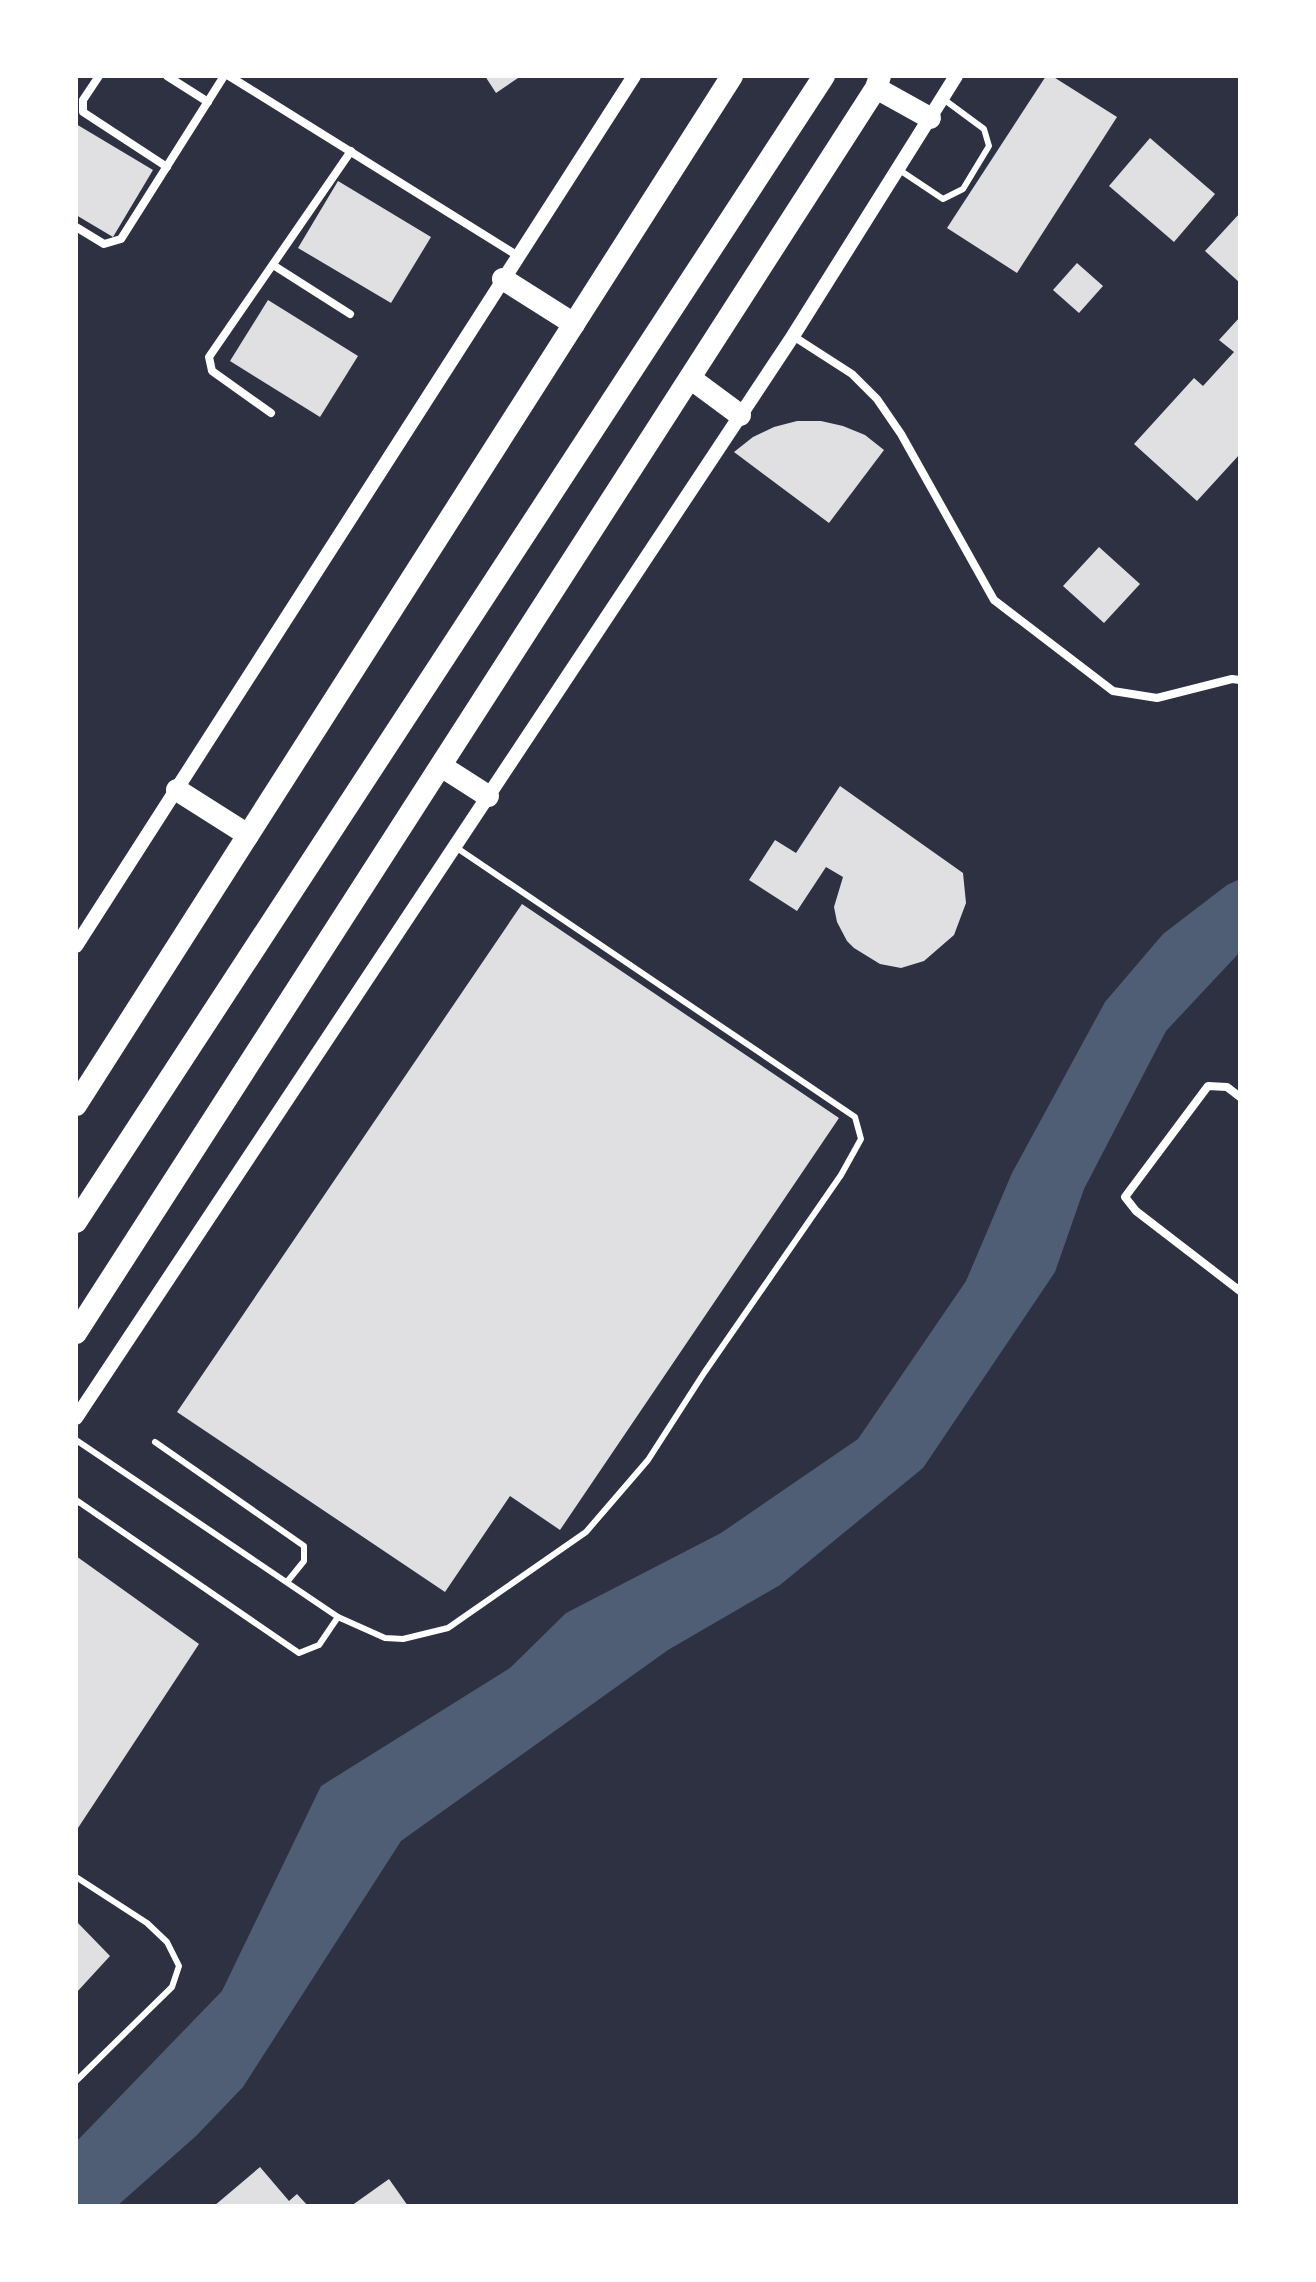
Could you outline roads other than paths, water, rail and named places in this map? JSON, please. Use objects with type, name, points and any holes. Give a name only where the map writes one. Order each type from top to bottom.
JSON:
[{"type":"highway","points":[[79,1093],[248,835],[732,76]]},
{"type":"highway","points":[[76,1222],[824,76]]},
{"type":"highway","points":[[76,1333],[878,82],[930,118]]},
{"type":"highway","points":[[503,279],[574,324]]},
{"type":"highway","points":[[690,378],[740,415]]},
{"type":"highway","points":[[441,766],[488,796]]},
{"type":"highway","points":[[177,790],[248,835]]},
{"type":"street","points":[[99,76],[83,100],[83,112],[167,167]]},
{"type":"street","points":[[167,76],[208,102]]},
{"type":"street","points":[[76,227],[104,244],[121,239],[227,76],[518,256]]},
{"type":"street","points":[[76,946],[634,76]]},
{"type":"street","points":[[76,1418],[793,336],[956,76]]},
{"type":"street","points":[[271,413],[212,371],[209,357],[351,151]]},
{"type":"street","points":[[273,265],[350,314]]},
{"type":"street","points":[[793,336],[852,374],[877,399],[901,434],[994,600],[1113,691],[1157,698],[1232,679],[1240,680]]},
{"type":"street","points":[[1240,1097],[1227,1087],[1208,1086],[1125,1197],[1136,1211],[1240,1291]]},
{"type":"lane","points":[[898,169],[943,199],[963,189],[989,146],[984,129],[942,98]]},
{"type":"lane","points":[[76,1440],[338,1617],[385,1638],[403,1639],[448,1628],[586,1532],[648,1460],[704,1373],[841,1175],[861,1139],[855,1117],[455,847]]},
{"type":"lane","points":[[155,1442],[304,1546],[304,1561],[287,1582]]},
{"type":"lane","points":[[76,1500],[299,1653],[319,1645],[338,1617]]},
{"type":"lane","points":[[76,1877],[147,1923],[167,1942],[179,1966],[172,1987],[76,2081]]},
{"type":"water","points":[[1240,879],[1240,952],[1166,1031],[1084,1189],[1055,1272],[923,1468],[780,1585],[668,1650],[401,1841],[243,2087],[196,2136],[117,2206],[76,2206],[76,2142],[222,1991],[321,1786],[510,1668],[566,1613],[721,1533],[858,1439],[966,1281],[1012,1173],[1105,1002],[1163,934],[1227,885]]}]
